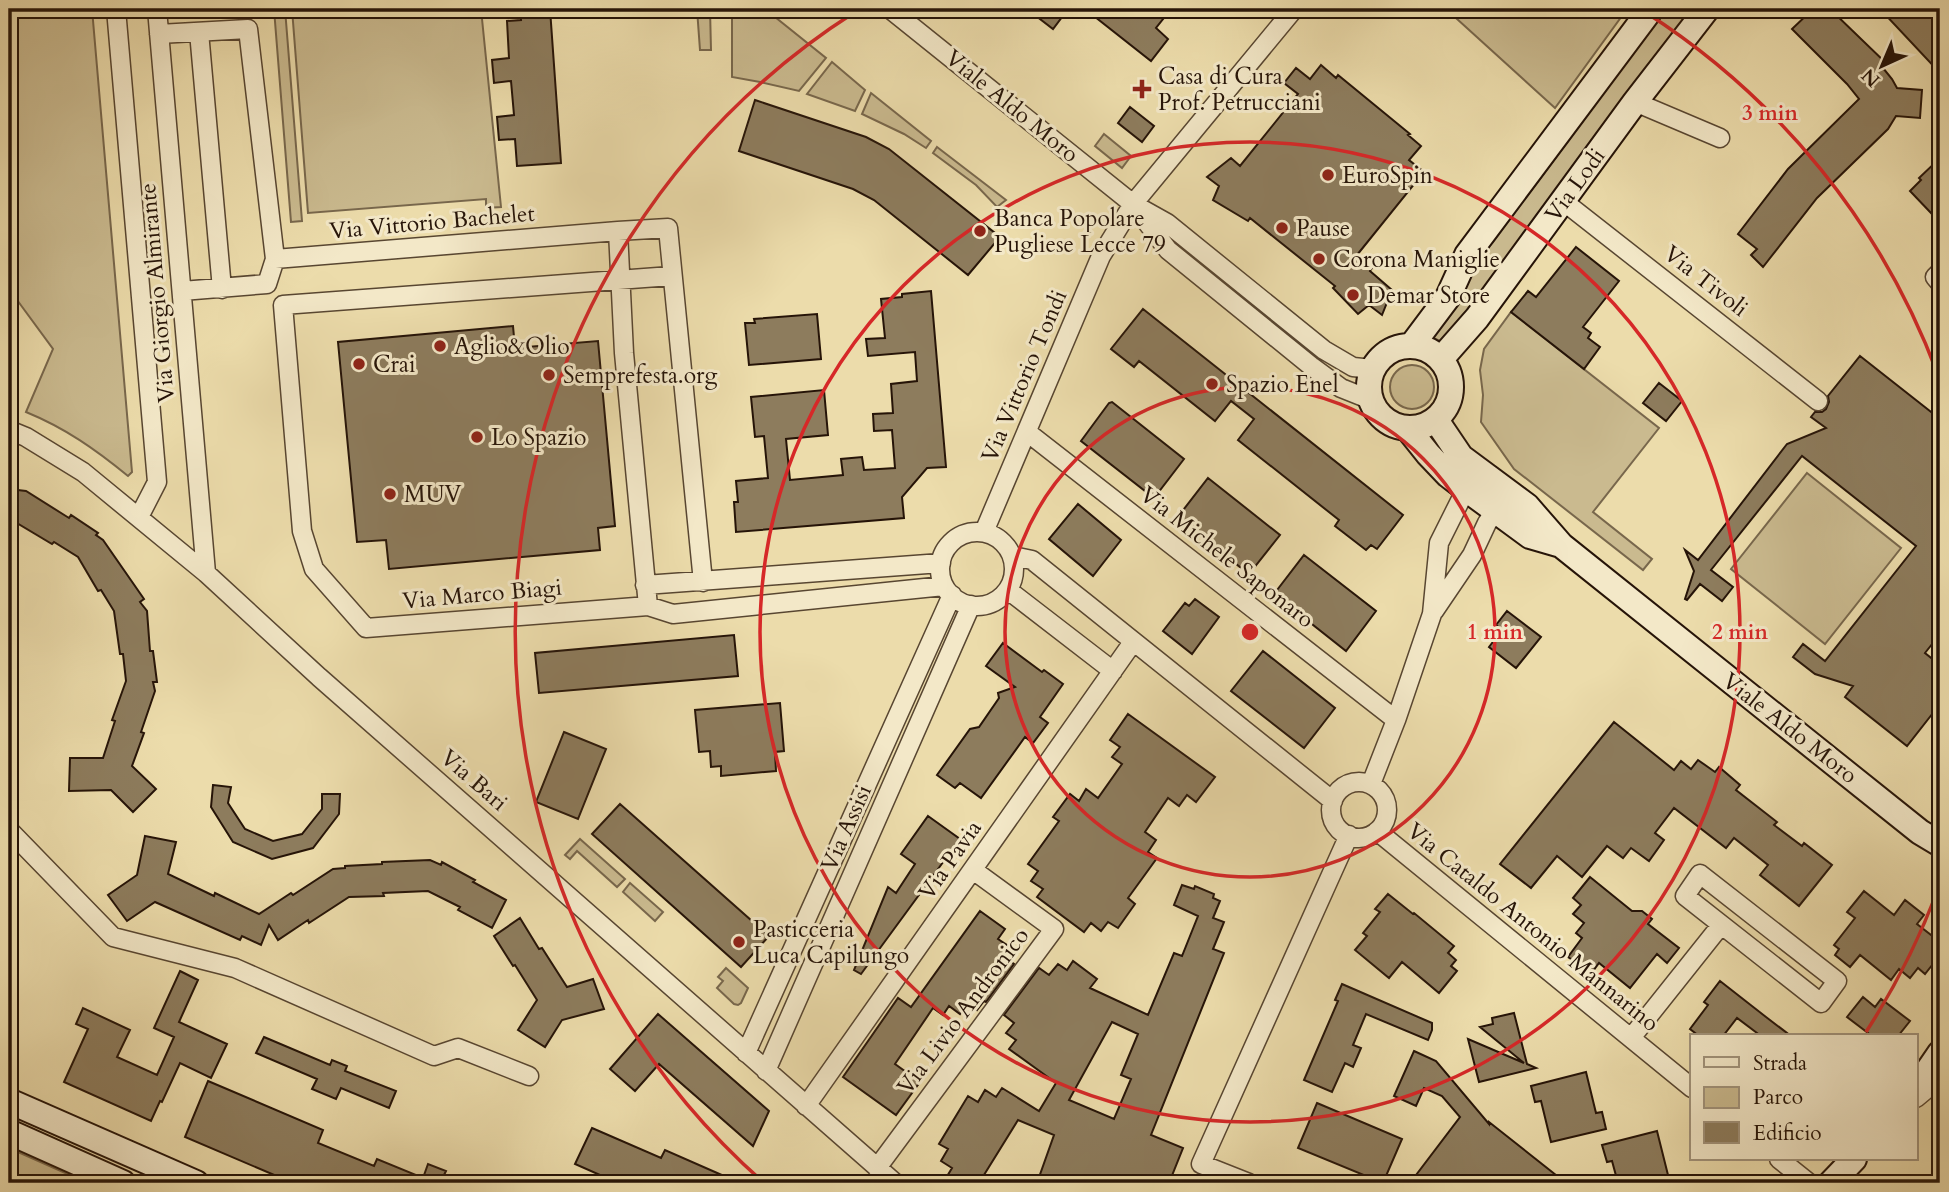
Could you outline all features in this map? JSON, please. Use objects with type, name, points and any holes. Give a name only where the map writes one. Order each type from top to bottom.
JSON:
[{"type":"street","name":"Via Giorgio Almirante","points":[[117,9],[157,482],[139,517]]},
{"type":"street","name":"Via Giorgio Almirante","points":[[157,9],[206,573]]},
{"type":"street","name":"Viale Aldo Moro","points":[[890,9],[1133,204],[1167,223],[1324,350],[1353,367],[1373,369]]},
{"type":"street","name":"Via Vittorio Tondi","points":[[984,532],[1101,256],[1133,204],[1294,9]]},
{"type":"street","name":"Via Lodi","points":[[1412,345],[1448,297],[1467,255],[1651,9]]},
{"type":"street","name":"Via Lodi","points":[[1441,359],[1476,318],[1707,9]]},
{"type":"street","points":[[159,34],[248,29],[275,260],[267,284]]},
{"type":"street","points":[[199,32],[222,289]]},
{"type":"street","points":[[1635,102],[1720,138]]},
{"type":"street","name":"Via Tivoli","points":[[1563,201],[1818,401]]},
{"type":"street","name":"Viale Aldo Moro","points":[[1133,204],[1168,250],[1341,388],[1371,400],[1379,414],[1392,424],[1408,429],[1448,475],[1530,536],[1561,545]]},
{"type":"street","name":"Via Vittorio Bachelet","points":[[275,260],[668,228],[704,582]]},
{"type":"street","points":[[618,231],[624,353],[648,606]]},
{"type":"street","points":[[1940,272],[1935,276],[1940,283]]},
{"type":"street","points":[[267,284],[284,305],[671,276]]},
{"type":"street","points":[[182,291],[267,284]]},
{"type":"street","name":"Via Marco Biagi","points":[[284,305],[302,531],[314,569],[366,628],[648,606],[673,614],[948,591]]},
{"type":"street","points":[[1371,400],[1369,384],[1373,369],[1383,356],[1396,348],[1412,345],[1428,349],[1441,359],[1452,379],[1450,402],[1436,420],[1423,427],[1408,429]]},
{"type":"street","name":"Viale Aldo Moro","points":[[1436,420],[1461,457],[1527,506],[1561,545],[1930,838],[1940,852]]},
{"type":"street","name":"Via Bari","points":[[9,430],[26,437],[83,472],[206,573],[319,677],[895,1183]]},
{"type":"street","name":"Via Michele Saponaro","points":[[1027,432],[1396,720]]},
{"type":"street","points":[[1249,1183],[1201,1164],[1349,835],[1340,830],[1334,821],[1331,811],[1333,801],[1338,791],[1348,784],[1371,784],[1432,614],[1439,542],[1466,489]]},
{"type":"street","points":[[1432,614],[1472,555],[1495,510]]},
{"type":"street","points":[[984,532],[1002,540],[1013,556],[1015,574],[1008,590],[992,603],[971,606],[961,602],[948,591],[941,575],[941,563],[949,545],[964,534],[984,532]]},
{"type":"street","points":[[1013,556],[1032,560],[1333,801]]},
{"type":"street","points":[[645,585],[941,563]]},
{"type":"street","points":[[1008,590],[1113,671]]},
{"type":"street","name":"Via Assisi","points":[[746,1053],[948,591]]},
{"type":"street","name":"Via Assisi","points":[[766,1071],[971,606]]},
{"type":"street","name":"Via Pavia","points":[[806,1106],[1133,642]]},
{"type":"street","name":"Via Cataldo Antonio Mannarino","points":[[1349,835],[1368,836],[1384,823],[1386,801],[1380,791],[1371,784]]},
{"type":"street","points":[[9,830],[113,937],[235,968],[434,1056],[458,1048],[529,1076]]},
{"type":"street","name":"Via Cataldo Antonio Mannarino","points":[[1377,831],[1690,1086]]},
{"type":"street","name":"Via Livio Andronico","points":[[877,1168],[1054,929],[973,870]]},
{"type":"street","points":[[1700,874],[1837,981],[1821,1003],[1721,925],[1685,896],[1700,874]]},
{"type":"street","points":[[1631,1038],[1721,925]]},
{"type":"street","points":[[1918,1086],[1938,1064]]},
{"type":"street","points":[[1918,1095],[1938,1064]]},
{"type":"street","points":[[9,1101],[196,1183]]},
{"type":"street","points":[[9,1132],[123,1183]]},
{"type":"street","points":[[1780,1160],[1809,1183]]},
{"type":"street","points":[[1831,1183],[1853,1160]]},
{"type":"green space","points":[[9,9],[92,9],[132,472],[128,476],[79,440],[26,412],[53,349],[9,289]]},
{"type":"green space","points":[[274,9],[285,9],[302,221],[291,222]]},
{"type":"green space","points":[[292,9],[481,9],[501,207],[486,208],[486,199],[308,213]]},
{"type":"green space","points":[[697,9],[710,9],[711,50],[700,50]]},
{"type":"green space","points":[[732,9],[765,9],[826,58],[799,91],[732,77]]},
{"type":"green space","points":[[1446,9],[1627,9],[1555,108]]},
{"type":"green space","points":[[1666,9],[1691,9],[1472,308],[1440,341],[1431,337],[1447,320],[1479,258]]},
{"type":"green space","points":[[832,62],[865,90],[855,111],[807,94]]},
{"type":"green space","points":[[871,93],[931,141],[926,148],[862,114]]},
{"type":"green space","points":[[1104,134],[1131,156],[1122,168],[1095,146]]},
{"type":"green space","points":[[937,147],[1006,200],[997,207],[976,185],[933,153]]},
{"type":"green space","points":[[1511,312],[1659,428],[1593,512],[1652,559],[1643,570],[1514,469],[1481,422],[1483,395],[1480,370],[1484,349]]},
{"type":"green space","points":[[1412,365],[1427,372],[1434,387],[1427,402],[1412,409],[1397,402],[1390,387],[1397,372]]},
{"type":"green space","points":[[1807,473],[1901,548],[1825,644],[1731,569]]},
{"type":"green space","points":[[580,839],[625,879],[617,887],[577,851],[570,859],[565,855]]},
{"type":"green space","points":[[630,883],[663,912],[655,921],[623,892]]},
{"type":"green space","points":[[726,968],[748,988],[738,1005],[717,988],[723,981],[718,977]]},
{"type":"green space","points":[[9,1148],[88,1183],[20,1183],[9,1178]]},
{"type":"building","points":[[520,9],[550,9],[561,163],[517,166],[515,139],[499,140],[497,117],[514,115],[511,81],[494,83],[492,60],[509,58],[507,21],[521,20]]},
{"type":"building","points":[[1027,9],[1068,9],[1053,29]]},
{"type":"building","points":[[1085,9],[1171,9],[1156,28],[1168,39],[1151,61]]},
{"type":"building","points":[[1813,9],[1830,9],[1887,64],[1883,68],[1897,88],[1922,90],[1920,118],[1896,116],[1888,129],[1817,198],[1763,267],[1751,255],[1757,249],[1738,234],[1788,169],[1859,99],[1792,29]]},
{"type":"building","points":[[1880,9],[1930,9],[1940,20],[1940,73]]},
{"type":"building","points":[[1321,65],[1336,78],[1338,75],[1421,146],[1409,160],[1424,172],[1357,255],[1372,268],[1370,271],[1392,290],[1382,315],[1369,305],[1358,314],[1333,288],[1335,286],[1250,218],[1248,221],[1213,200],[1219,186],[1207,177],[1231,158],[1240,166],[1298,94],[1284,83],[1296,68],[1310,79]]},
{"type":"building","points":[[755,100],[866,137],[889,149],[1000,237],[968,275],[874,200],[853,189],[739,151]]},
{"type":"building","points":[[1130,107],[1154,126],[1142,142],[1118,123]]},
{"type":"building","points":[[1940,158],[1940,207],[1932,214],[1910,191]]},
{"type":"building","points":[[1576,247],[1619,281],[1583,327],[1591,333],[1588,338],[1600,347],[1584,369],[1511,312],[1528,291],[1536,297]]},
{"type":"building","points":[[931,291],[946,467],[927,468],[902,497],[904,518],[736,532],[736,481],[768,478],[764,436],[755,437],[751,397],[824,390],[828,435],[786,439],[790,480],[843,475],[841,459],[862,457],[864,470],[895,468],[892,430],[874,431],[873,414],[893,413],[891,384],[917,381],[915,352],[868,356],[866,339],[885,338],[881,299]]},
{"type":"building","points":[[1143,309],[1403,515],[1377,549],[1371,545],[1366,550],[1335,526],[1339,520],[1238,440],[1254,419],[1231,401],[1215,421],[1139,361],[1134,367],[1111,349]]},
{"type":"building","points":[[817,314],[821,359],[749,365],[745,323],[755,323],[754,319]]},
{"type":"building","name":"Lo Spazio","points":[[513,326],[515,348],[598,341],[615,526],[598,528],[600,550],[389,569],[386,540],[357,542],[338,342]]},
{"type":"building","points":[[1860,356],[1940,419],[1940,634],[1925,653],[1940,665],[1940,704],[1907,746],[1845,697],[1853,686],[1815,674],[1793,657],[1803,644],[1825,661],[1916,546],[1802,456],[1711,570],[1733,587],[1722,601],[1700,584],[1687,600],[1685,599],[1694,571],[1685,550],[1698,560],[1787,444],[1826,428],[1811,417],[1815,412],[1826,409],[1828,396]]},
{"type":"building","points":[[1659,383],[1682,401],[1666,421],[1643,403]]},
{"type":"building","points":[[1112,402],[1184,459],[1154,498],[1081,441]]},
{"type":"building","points":[[1208,478],[1280,535],[1249,574],[1177,518]]},
{"type":"building","points":[[9,489],[26,491],[98,533],[96,535],[103,540],[144,599],[140,602],[147,611],[150,651],[153,651],[157,682],[153,682],[155,691],[132,766],[156,789],[133,812],[111,790],[69,791],[70,758],[103,758],[115,721],[112,720],[126,681],[114,611],[101,590],[98,591],[78,557],[54,542],[52,544],[9,521]]},
{"type":"building","points":[[1078,504],[1121,540],[1093,576],[1049,539]]},
{"type":"building","points":[[1304,555],[1376,611],[1346,651],[1274,594]]},
{"type":"building","points":[[1195,599],[1219,617],[1192,654],[1163,631],[1185,603],[1189,606]]},
{"type":"building","points":[[1507,611],[1541,637],[1516,668],[1489,647],[1502,630],[1496,625]]},
{"type":"building","points":[[734,635],[738,676],[539,693],[535,653]]},
{"type":"building","points":[[1003,643],[1063,684],[1040,717],[1048,723],[1033,743],[1025,737],[981,798],[960,783],[955,788],[937,775],[970,729],[979,727],[999,698],[998,693],[1015,687],[986,666]]},
{"type":"building","points":[[1263,651],[1335,708],[1304,748],[1231,691]]},
{"type":"building","points":[[780,703],[784,751],[775,752],[776,771],[721,776],[721,766],[711,767],[710,751],[699,752],[695,710]]},
{"type":"building","points":[[1128,714],[1215,777],[1196,802],[1187,795],[1179,806],[1168,798],[1145,832],[1156,840],[1148,852],[1157,858],[1128,898],[1135,904],[1118,928],[1108,922],[1101,931],[1091,923],[1084,932],[1037,897],[1043,889],[1031,881],[1038,871],[1028,864],[1059,821],[1053,817],[1070,794],[1079,801],[1086,789],[1098,798],[1122,764],[1112,757],[1120,747],[1110,740]]},
{"type":"building","points":[[1614,722],[1674,770],[1681,761],[1691,769],[1698,760],[1715,772],[1719,767],[1740,785],[1736,790],[1777,822],[1774,825],[1802,846],[1804,843],[1832,865],[1799,906],[1760,875],[1768,865],[1734,838],[1726,848],[1674,808],[1655,833],[1664,840],[1649,861],[1631,848],[1623,858],[1607,846],[1582,877],[1557,856],[1531,888],[1500,864]]},
{"type":"building","points":[[564,732],[606,749],[578,819],[536,802]]},
{"type":"building","points":[[213,785],[231,787],[228,803],[245,829],[273,841],[302,834],[322,809],[322,794],[340,794],[339,814],[313,848],[272,859],[233,842],[211,807]]},
{"type":"building","points":[[620,804],[769,936],[741,967],[592,834]]},
{"type":"building","points":[[928,816],[960,839],[861,974],[854,970],[888,887],[896,893],[915,864],[901,854]]},
{"type":"building","points":[[145,836],[176,842],[168,874],[259,914],[333,869],[382,862],[430,860],[441,865],[442,862],[506,900],[492,928],[458,910],[460,907],[428,891],[349,897],[278,940],[269,925],[261,945],[242,936],[240,940],[155,902],[127,921],[108,895],[137,875]]},
{"type":"building","points":[[1590,877],[1632,911],[1642,911],[1652,919],[1648,924],[1679,948],[1667,963],[1657,954],[1630,988],[1599,963],[1593,971],[1568,957],[1582,938],[1576,933],[1584,923],[1573,914],[1581,905],[1573,898]]},
{"type":"building","points":[[1182,885],[1194,889],[1195,886],[1214,894],[1213,898],[1220,901],[1213,918],[1224,922],[1213,949],[1224,953],[1151,1135],[1183,1148],[1169,1183],[1037,1183],[1054,1135],[1018,1120],[979,1183],[943,1183],[952,1168],[941,1161],[948,1149],[939,1144],[968,1096],[978,1102],[985,1090],[996,1097],[1002,1088],[1039,1111],[1056,1083],[1009,1049],[1016,1040],[1006,1033],[1014,1023],[1004,1015],[1039,968],[1049,975],[1058,964],[1067,970],[1073,961],[1097,979],[1090,988],[1148,1015],[1174,953],[1182,956],[1198,916],[1174,905]],"holes":[[[1112,1022],[1138,1034],[1121,1075],[1131,1079],[1114,1119],[1069,1100]]]},
{"type":"building","points":[[1864,891],[1894,915],[1905,900],[1924,915],[1917,924],[1940,942],[1940,955],[1925,974],[1918,968],[1910,978],[1899,969],[1891,980],[1860,955],[1850,967],[1835,955],[1839,949],[1834,945],[1855,918],[1847,912]]},
{"type":"building","points":[[1388,894],[1454,946],[1448,953],[1456,960],[1451,966],[1457,971],[1439,993],[1402,962],[1389,978],[1355,950],[1367,936],[1363,933],[1380,912],[1375,909]]},
{"type":"building","points":[[980,911],[1005,929],[998,939],[1010,947],[1003,956],[1014,964],[977,1010],[968,1003],[960,1014],[949,1006],[943,1015],[933,1008],[895,1064],[920,1082],[896,1115],[843,1077],[898,998],[911,1007]]},
{"type":"building","points":[[520,918],[567,987],[593,979],[604,1009],[562,1020],[545,1047],[518,1030],[537,1000],[494,936]]},
{"type":"building","points":[[180,971],[198,980],[179,1022],[227,1044],[211,1078],[180,1063],[151,1121],[64,1082],[88,1029],[76,1024],[83,1008],[130,1030],[117,1057],[157,1075],[174,1037],[154,1028]]},
{"type":"building","points":[[1720,981],[1788,1034],[1758,1034],[1737,1018],[1725,1034],[1696,1034],[1690,1029],[1708,1005],[1704,1002]]},
{"type":"building","points":[[1342,984],[1432,1023],[1432,1030],[1428,1040],[1366,1014],[1353,1045],[1361,1048],[1353,1067],[1345,1063],[1332,1092],[1304,1080],[1338,1001],[1335,1000]]},
{"type":"building","points":[[1863,997],[1875,1007],[1881,999],[1910,1021],[1900,1034],[1869,1034],[1847,1017]]},
{"type":"building","points":[[1514,1013],[1527,1064],[1536,1068],[1479,1082],[1468,1039],[1524,1063],[1480,1027],[1493,1024],[1492,1018]]},
{"type":"building","points":[[658,1014],[769,1111],[753,1146],[659,1064],[635,1091],[610,1069]]},
{"type":"building","points":[[264,1037],[330,1065],[332,1060],[347,1066],[345,1071],[396,1091],[389,1108],[341,1088],[336,1099],[312,1089],[317,1079],[256,1053]]},
{"type":"building","points":[[1414,1051],[1436,1061],[1489,1124],[1566,1183],[1410,1183],[1460,1117],[1442,1096],[1424,1088],[1416,1106],[1394,1096]]},
{"type":"building","points":[[1586,1072],[1596,1113],[1602,1112],[1606,1129],[1551,1142],[1541,1101],[1535,1102],[1531,1086]]},
{"type":"building","points":[[208,1081],[323,1130],[318,1143],[374,1166],[377,1159],[423,1178],[428,1164],[446,1171],[440,1183],[293,1183],[185,1137]]},
{"type":"building","points":[[1317,1103],[1402,1139],[1383,1183],[1298,1148]]},
{"type":"building","points":[[592,1128],[661,1158],[665,1150],[740,1183],[618,1183],[575,1164]]},
{"type":"building","points":[[1657,1131],[1670,1183],[1618,1183],[1612,1161],[1607,1162],[1602,1145]]},
{"type":"place","name":"Casa di Cura Prof. Petrucciani","points":[[1142,89]]},
{"type":"place","name":"EuroSpin","points":[[1328,175]]},
{"type":"place","name":"Pause","points":[[1282,228]]},
{"type":"place","name":"Banca Popolare Pugliese Lecce 79","points":[[980,231]]},
{"type":"place","name":"Corona Maniglie","points":[[1319,259]]},
{"type":"place","name":"Demar Store","points":[[1353,295]]},
{"type":"place","name":"Aglio&Olio","points":[[440,346]]},
{"type":"place","name":"Crai","points":[[359,364]]},
{"type":"place","name":"Semprefesta.org","points":[[549,375]]},
{"type":"place","name":"Spazio Enel","points":[[1212,384]]},
{"type":"place","name":"Lo Spazio","points":[[477,437]]},
{"type":"place","name":"MUV","points":[[390,494]]},
{"type":"place","name":"Pasticceria Luca Capilungo","points":[[739,942]]}]
